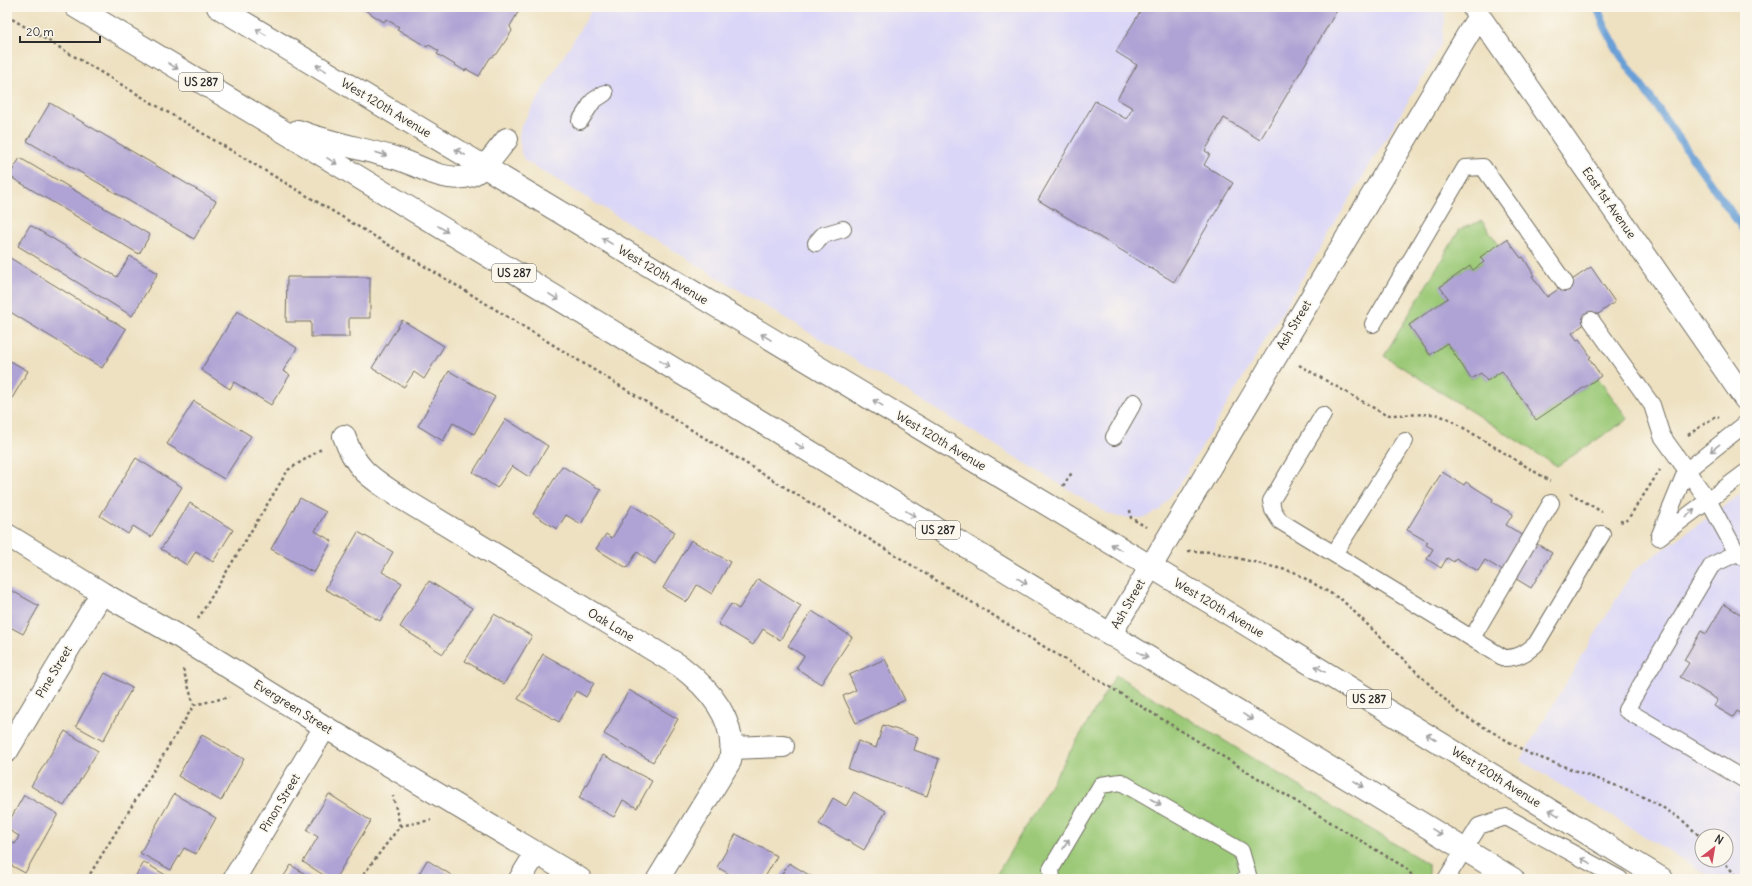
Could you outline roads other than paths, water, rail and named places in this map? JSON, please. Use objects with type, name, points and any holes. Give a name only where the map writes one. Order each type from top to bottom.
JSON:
[{"type":"main road","name":"US 287","points":[[76,7],[263,119],[1110,635],[1404,811],[1513,879]]},
{"type":"main road","name":"West 120th Avenue","points":[[218,7],[1150,567],[1662,879]]},
{"type":"main road","name":"East 1st Avenue","points":[[1476,11],[1745,399]]},
{"type":"main road","name":"Ash Street","points":[[1110,635],[1476,11]]},
{"type":"main road","points":[[263,119],[306,134],[400,160],[427,172],[450,178],[466,177],[484,167],[507,139]]},
{"type":"main road","name":"Oak Lane","points":[[344,436],[349,452],[358,466],[368,476],[410,503],[680,666],[695,678],[715,702],[732,734],[733,748],[730,761],[658,879]]},
{"type":"main road","name":"Evergreen Street","points":[[7,535],[178,636],[325,727],[580,879]]},
{"type":"main road","name":"Pine Street","points":[[7,751],[102,592]]},
{"type":"main road","name":"Pinon Street","points":[[234,879],[325,727]]},
{"type":"main road","points":[[733,748],[783,746]]},
{"type":"main road","points":[[520,879],[536,853]]},
{"type":"lane","points":[[580,121],[593,101],[605,93]]},
{"type":"lane","points":[[1373,324],[1465,168],[1482,167],[1565,283]]},
{"type":"lane","points":[[816,243],[823,235],[844,229]]},
{"type":"lane","points":[[1591,320],[1652,405],[1662,436],[1708,500],[1741,556],[1712,565],[1626,710],[1745,780]]},
{"type":"lane","points":[[1114,437],[1134,402]]},
{"type":"lane","points":[[1323,415],[1271,501],[1273,510],[1280,521],[1504,658],[1515,658],[1528,652],[1536,644],[1602,534]]},
{"type":"lane","points":[[1745,424],[1686,471],[1659,537],[1745,473]]},
{"type":"lane","points":[[1334,554],[1405,441]]},
{"type":"lane","points":[[1472,638],[1552,503]]},
{"type":"lane","points":[[1052,879],[1051,869],[1101,785],[1121,782],[1241,851],[1248,875],[1246,879]]},
{"type":"lane","points":[[1446,879],[1463,849],[1479,826],[1506,817],[1620,879]]},
{"type":"waterway","points":[[1597,7],[1605,27],[1621,56],[1745,232]]}]
